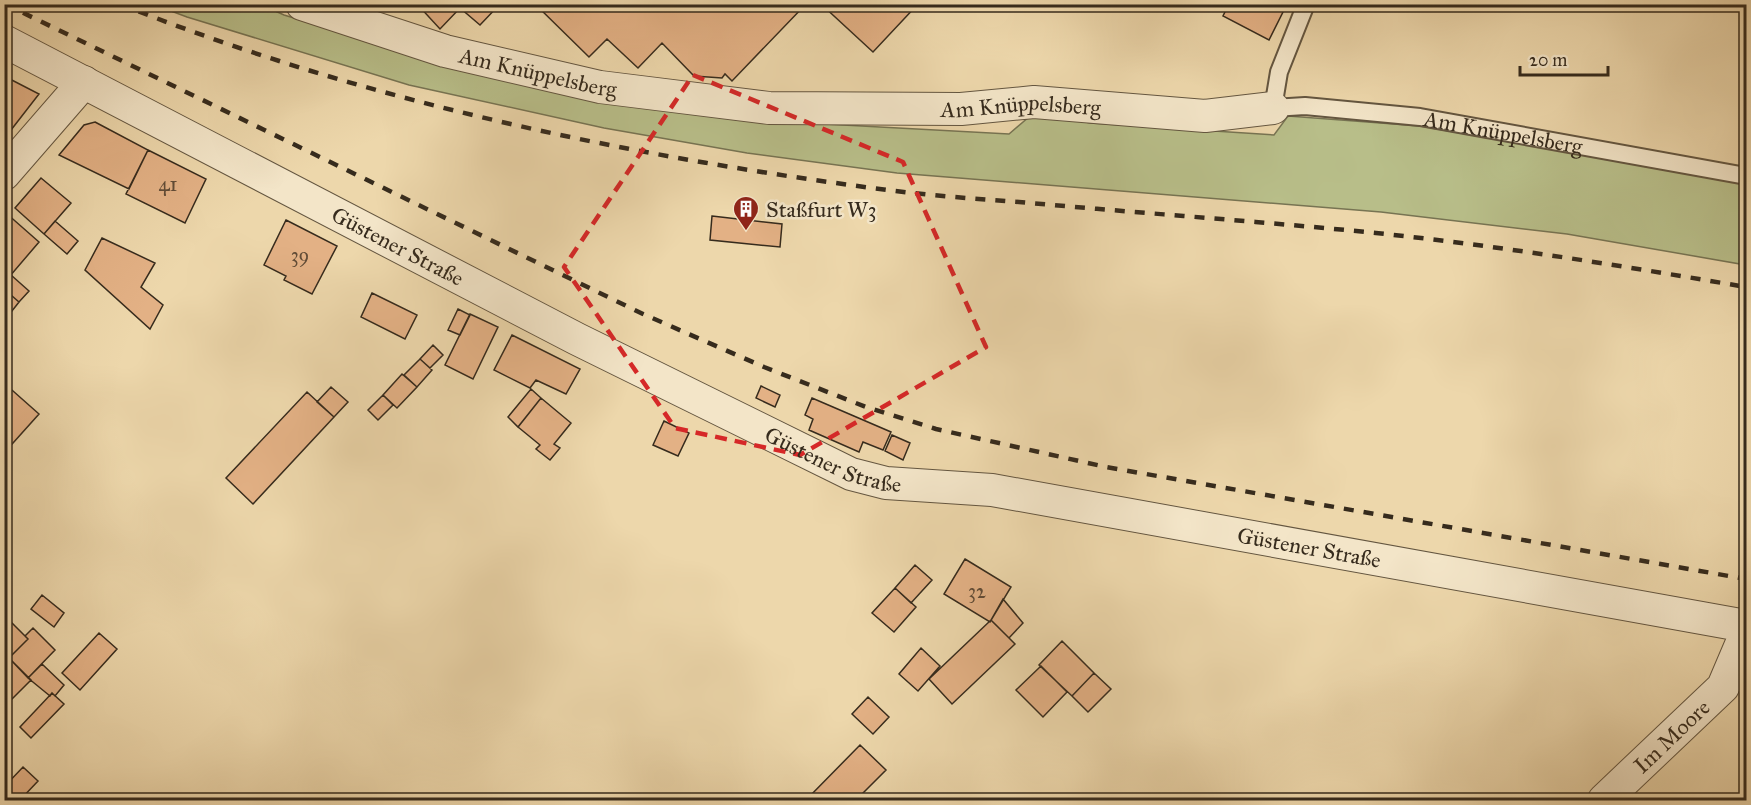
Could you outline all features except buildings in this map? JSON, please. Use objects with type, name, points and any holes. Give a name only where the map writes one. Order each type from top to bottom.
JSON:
[{"type":"street","name":"Am Knüppelsberg","points":[[302,4],[446,51],[600,87],[769,108],[961,109],[1034,102],[1205,116],[1273,108]]},
{"type":"street","name":"Güstener Straße","points":[[4,41],[577,339],[851,474],[886,483],[992,490],[1746,626]]},
{"type":"street","points":[[4,174],[84,82]]},
{"type":"street","name":"Im Moore","points":[[1604,801],[1723,687],[1746,633]]},
{"type":"lane","points":[[1273,108],[1279,72],[1306,4]]},
{"type":"lane","name":"Am Knüppelsberg","points":[[1273,108],[1305,106],[1420,117],[1746,176]]},
{"type":"highlighted area","points":[[693,75],[903,162],[986,347],[800,455],[675,428],[564,267]]},
{"type":"green space","points":[[155,5],[262,5],[284,15],[444,63],[769,121],[1009,134],[1036,111],[1090,123],[1274,135],[1288,116],[1420,126],[1746,183],[1746,265],[1567,234],[1381,212],[897,173],[747,153],[604,128],[409,85],[187,17]]},
{"type":"railway","points":[[5,4],[643,314],[764,367],[866,407],[936,429],[1106,467],[1746,579]]},
{"type":"railway","points":[[120,4],[214,39],[405,98],[599,143],[697,161],[910,193],[1422,238],[1561,257],[1746,287]]},
{"type":"place","name":"Staßfurt W3","points":[[746,232]]}]
